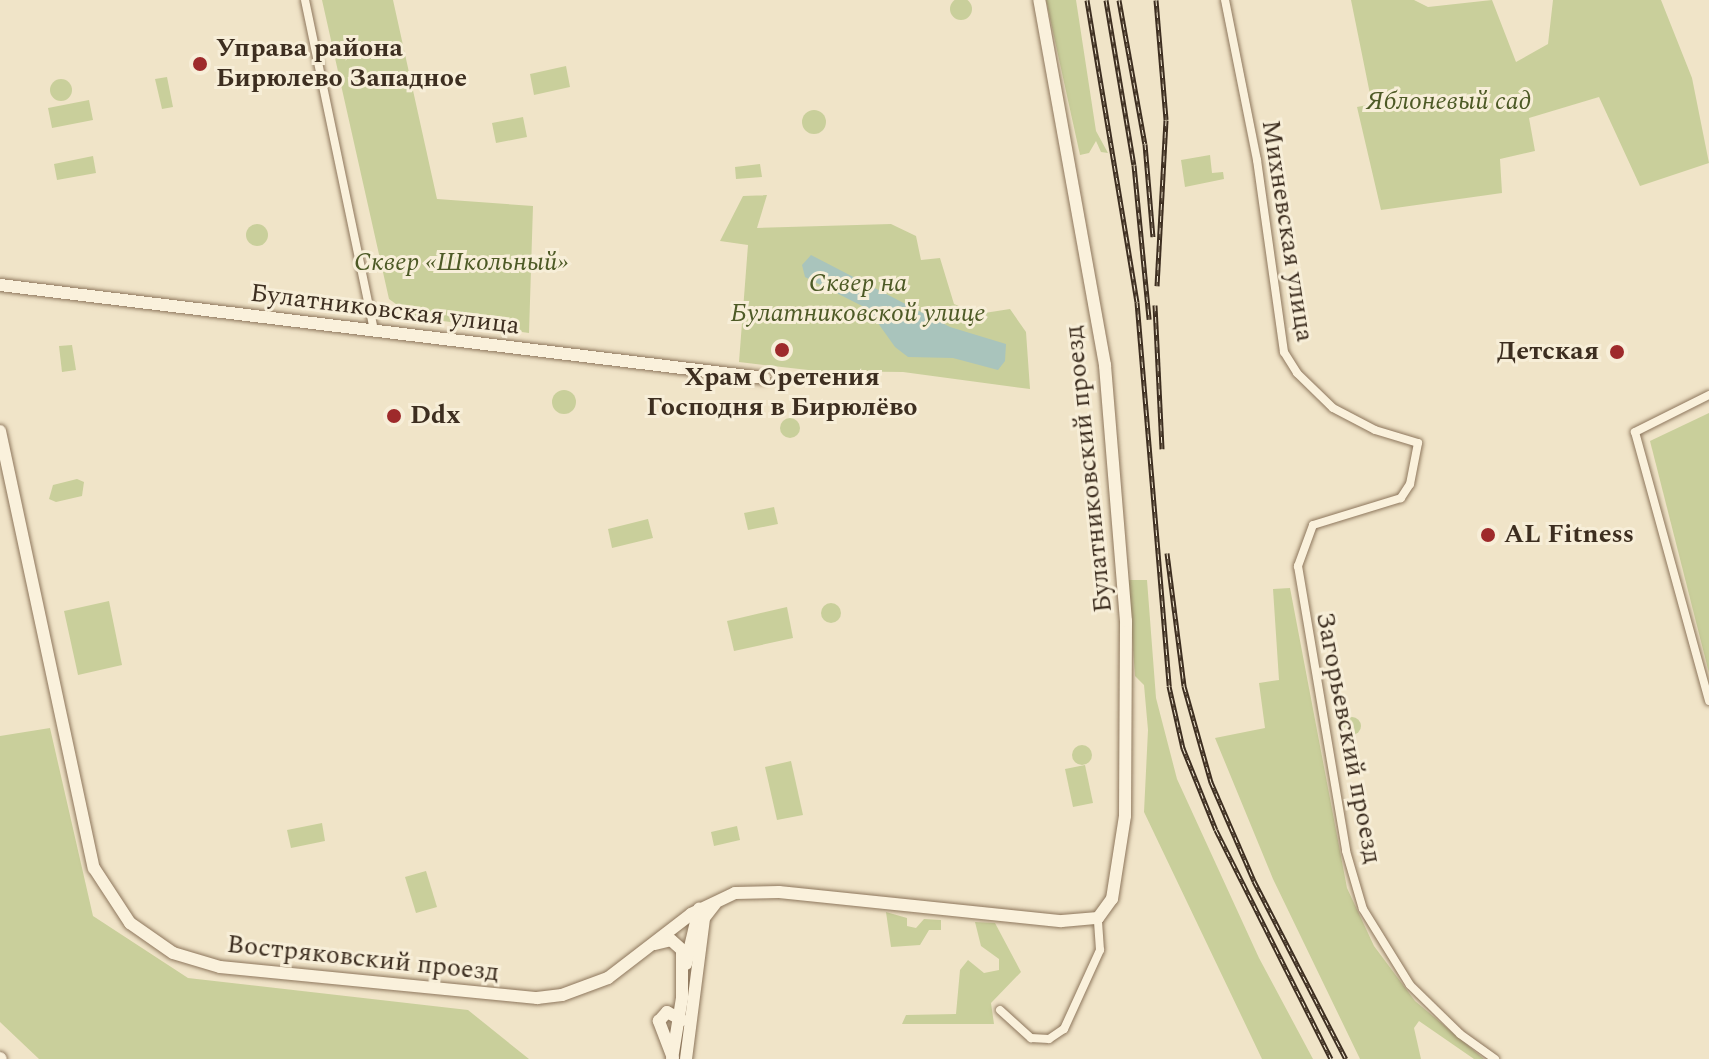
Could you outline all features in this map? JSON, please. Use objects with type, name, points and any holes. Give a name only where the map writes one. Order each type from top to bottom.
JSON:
[{"type":"street","points":[[305,0],[374,331]]},
{"type":"street","name":"Булатниковский проезд","points":[[1000,1010],[1031,1038],[1049,1039],[1064,1029],[1095,964],[1100,922],[1112,899],[1125,816],[1126,621],[1103,349],[1039,0]]},
{"type":"street","name":"Михневская улица","points":[[1225,0],[1257,160],[1284,352],[1297,373],[1333,408],[1375,430],[1418,443]]},
{"type":"street","name":"Булатниковская улица","points":[[0,285],[764,378]]},
{"type":"street","points":[[1709,395],[1635,432],[1709,701]]},
{"type":"street","name":"Востряковский проезд","points":[[0,431],[94,868],[117,909],[143,935],[205,965],[537,998],[592,985],[720,898],[761,891],[1100,922]]},
{"type":"street","name":"Загорьевский проезд","points":[[1418,443],[1410,484],[1401,498],[1313,525],[1302,550],[1298,578],[1339,821],[1363,909],[1428,1006],[1495,1059]]},
{"type":"street","points":[[677,1058],[704,918],[720,898]]},
{"type":"street","points":[[695,914],[701,940]]},
{"type":"street","points":[[677,1058],[685,1039],[684,973],[695,914]]},
{"type":"street","points":[[648,946],[671,940],[679,944],[684,973]]},
{"type":"street","points":[[677,1058],[659,1021],[667,1012],[683,1021]]},
{"type":"green space","points":[[961,-2],[969,1],[972,9],[969,17],[961,20],[953,17],[950,9],[953,1]]},
{"type":"green space","name":"Сквер «Школьный»","points":[[322,0],[393,0],[437,199],[533,206],[529,333],[414,317],[389,299]]},
{"type":"green space","points":[[1046,0],[1076,0],[1096,131],[1108,153],[1101,152],[1096,141],[1089,153],[1080,155]]},
{"type":"green space","name":"Яблоневый сад","points":[[1351,0],[1414,0],[1428,7],[1492,0],[1516,62],[1548,44],[1553,0],[1661,0],[1692,78],[1709,163],[1640,186],[1599,97],[1529,118],[1535,151],[1500,159],[1502,193],[1381,210],[1357,107],[1372,104]]},
{"type":"green space","points":[[566,66],[570,87],[534,95],[530,74]]},
{"type":"green space","points":[[167,77],[173,107],[162,109],[155,79]]},
{"type":"green space","points":[[57,79],[65,79],[72,90],[65,101],[57,101],[50,94],[50,86]]},
{"type":"green space","points":[[89,100],[93,120],[52,128],[48,108]]},
{"type":"green space","points":[[814,110],[823,113],[826,122],[823,131],[814,134],[805,131],[802,122],[805,113]]},
{"type":"green space","points":[[523,117],[527,137],[496,143],[492,123]]},
{"type":"green space","points":[[1210,155],[1212,173],[1223,172],[1224,179],[1185,187],[1181,160]]},
{"type":"green space","points":[[93,156],[96,173],[57,180],[54,164]]},
{"type":"green space","points":[[760,164],[762,177],[736,179],[735,167]]},
{"type":"green space","name":"Сквер на Булатниковской улице","points":[[767,195],[757,228],[891,224],[916,236],[921,260],[940,258],[954,304],[978,314],[1010,309],[1026,332],[1030,389],[903,372],[817,371],[739,362],[748,245],[720,241],[743,196]]},
{"type":"green space","points":[[257,224],[268,235],[257,246],[246,235]]},
{"type":"green space","points":[[72,345],[76,370],[62,372],[59,346]]},
{"type":"green space","points":[[564,390],[575,397],[576,402],[569,413],[564,414],[553,407],[552,402],[559,391]]},
{"type":"green space","points":[[1709,413],[1709,673],[1650,441]]},
{"type":"green space","points":[[786,418],[794,418],[800,428],[794,438],[786,438],[780,432],[780,424]]},
{"type":"green space","points":[[77,479],[84,482],[82,496],[56,502],[49,499],[53,485]]},
{"type":"green space","points":[[774,507],[778,524],[748,530],[744,513]]},
{"type":"green space","points":[[648,519],[653,538],[612,548],[608,529]]},
{"type":"green space","points":[[1128,580],[1147,580],[1156,698],[1177,779],[1259,958],[1313,1059],[1262,1059],[1144,812],[1148,730],[1144,685],[1135,676]]},
{"type":"green space","points":[[1290,588],[1347,888],[1374,946],[1415,1001],[1484,1059],[1474,1059],[1419,1021],[1414,1028],[1421,1059],[1360,1059],[1273,879],[1215,738],[1265,728],[1259,683],[1279,680],[1273,589]]},
{"type":"green space","points":[[109,601],[122,665],[78,675],[64,611]]},
{"type":"green space","points":[[831,603],[838,606],[841,613],[838,620],[831,623],[824,620],[821,613],[824,606]]},
{"type":"green space","points":[[787,607],[793,638],[734,651],[727,621]]},
{"type":"green space","points":[[1348,717],[1356,717],[1361,726],[1359,733],[1348,735],[1343,730],[1343,722]]},
{"type":"green space","points":[[50,728],[93,916],[188,978],[468,1010],[529,1059],[39,1059],[0,1022],[0,736]]},
{"type":"green space","points":[[1082,745],[1089,748],[1092,755],[1089,762],[1082,765],[1075,762],[1072,755],[1075,748]]},
{"type":"green space","points":[[791,761],[803,815],[777,820],[765,767]]},
{"type":"green space","points":[[1085,765],[1093,803],[1073,807],[1065,769]]},
{"type":"green space","points":[[322,823],[325,841],[291,848],[287,830]]},
{"type":"green space","points":[[737,826],[740,840],[714,846],[711,832]]},
{"type":"green space","points":[[426,871],[437,907],[416,913],[405,877]]},
{"type":"green space","points":[[886,912],[907,918],[907,926],[916,928],[924,919],[941,920],[941,930],[929,930],[920,945],[891,947]]},
{"type":"green space","points":[[975,922],[995,923],[1021,972],[991,1003],[994,1024],[902,1024],[906,1015],[956,1014],[960,970],[968,960],[984,973],[999,970],[999,959],[981,946]]},
{"type":"water","points":[[811,255],[950,327],[1006,344],[1005,361],[998,370],[953,358],[908,357],[895,347],[868,309],[805,277],[802,265]]},
{"type":"railway","points":[[1087,0],[1137,302],[1169,686],[1183,748],[1216,830],[1331,1059]]},
{"type":"railway","points":[[1106,0],[1134,165],[1149,319]]},
{"type":"railway","points":[[1119,0],[1145,144],[1153,237]]},
{"type":"railway","points":[[1156,0],[1166,120],[1157,286]]},
{"type":"railway","points":[[1155,305],[1162,449]]},
{"type":"railway","points":[[1167,553],[1184,686],[1211,782],[1254,881],[1346,1059]]},
{"type":"place","name":"Управа района Бирюлево Западное","points":[[200,64]]},
{"type":"place","name":"Храм Сретения Господня в Бирюлёво","points":[[782,350]]},
{"type":"place","name":"Детская","points":[[1617,352]]},
{"type":"place","name":"Ddx","points":[[394,416]]},
{"type":"place","name":"AL Fitness","points":[[1488,535]]}]
